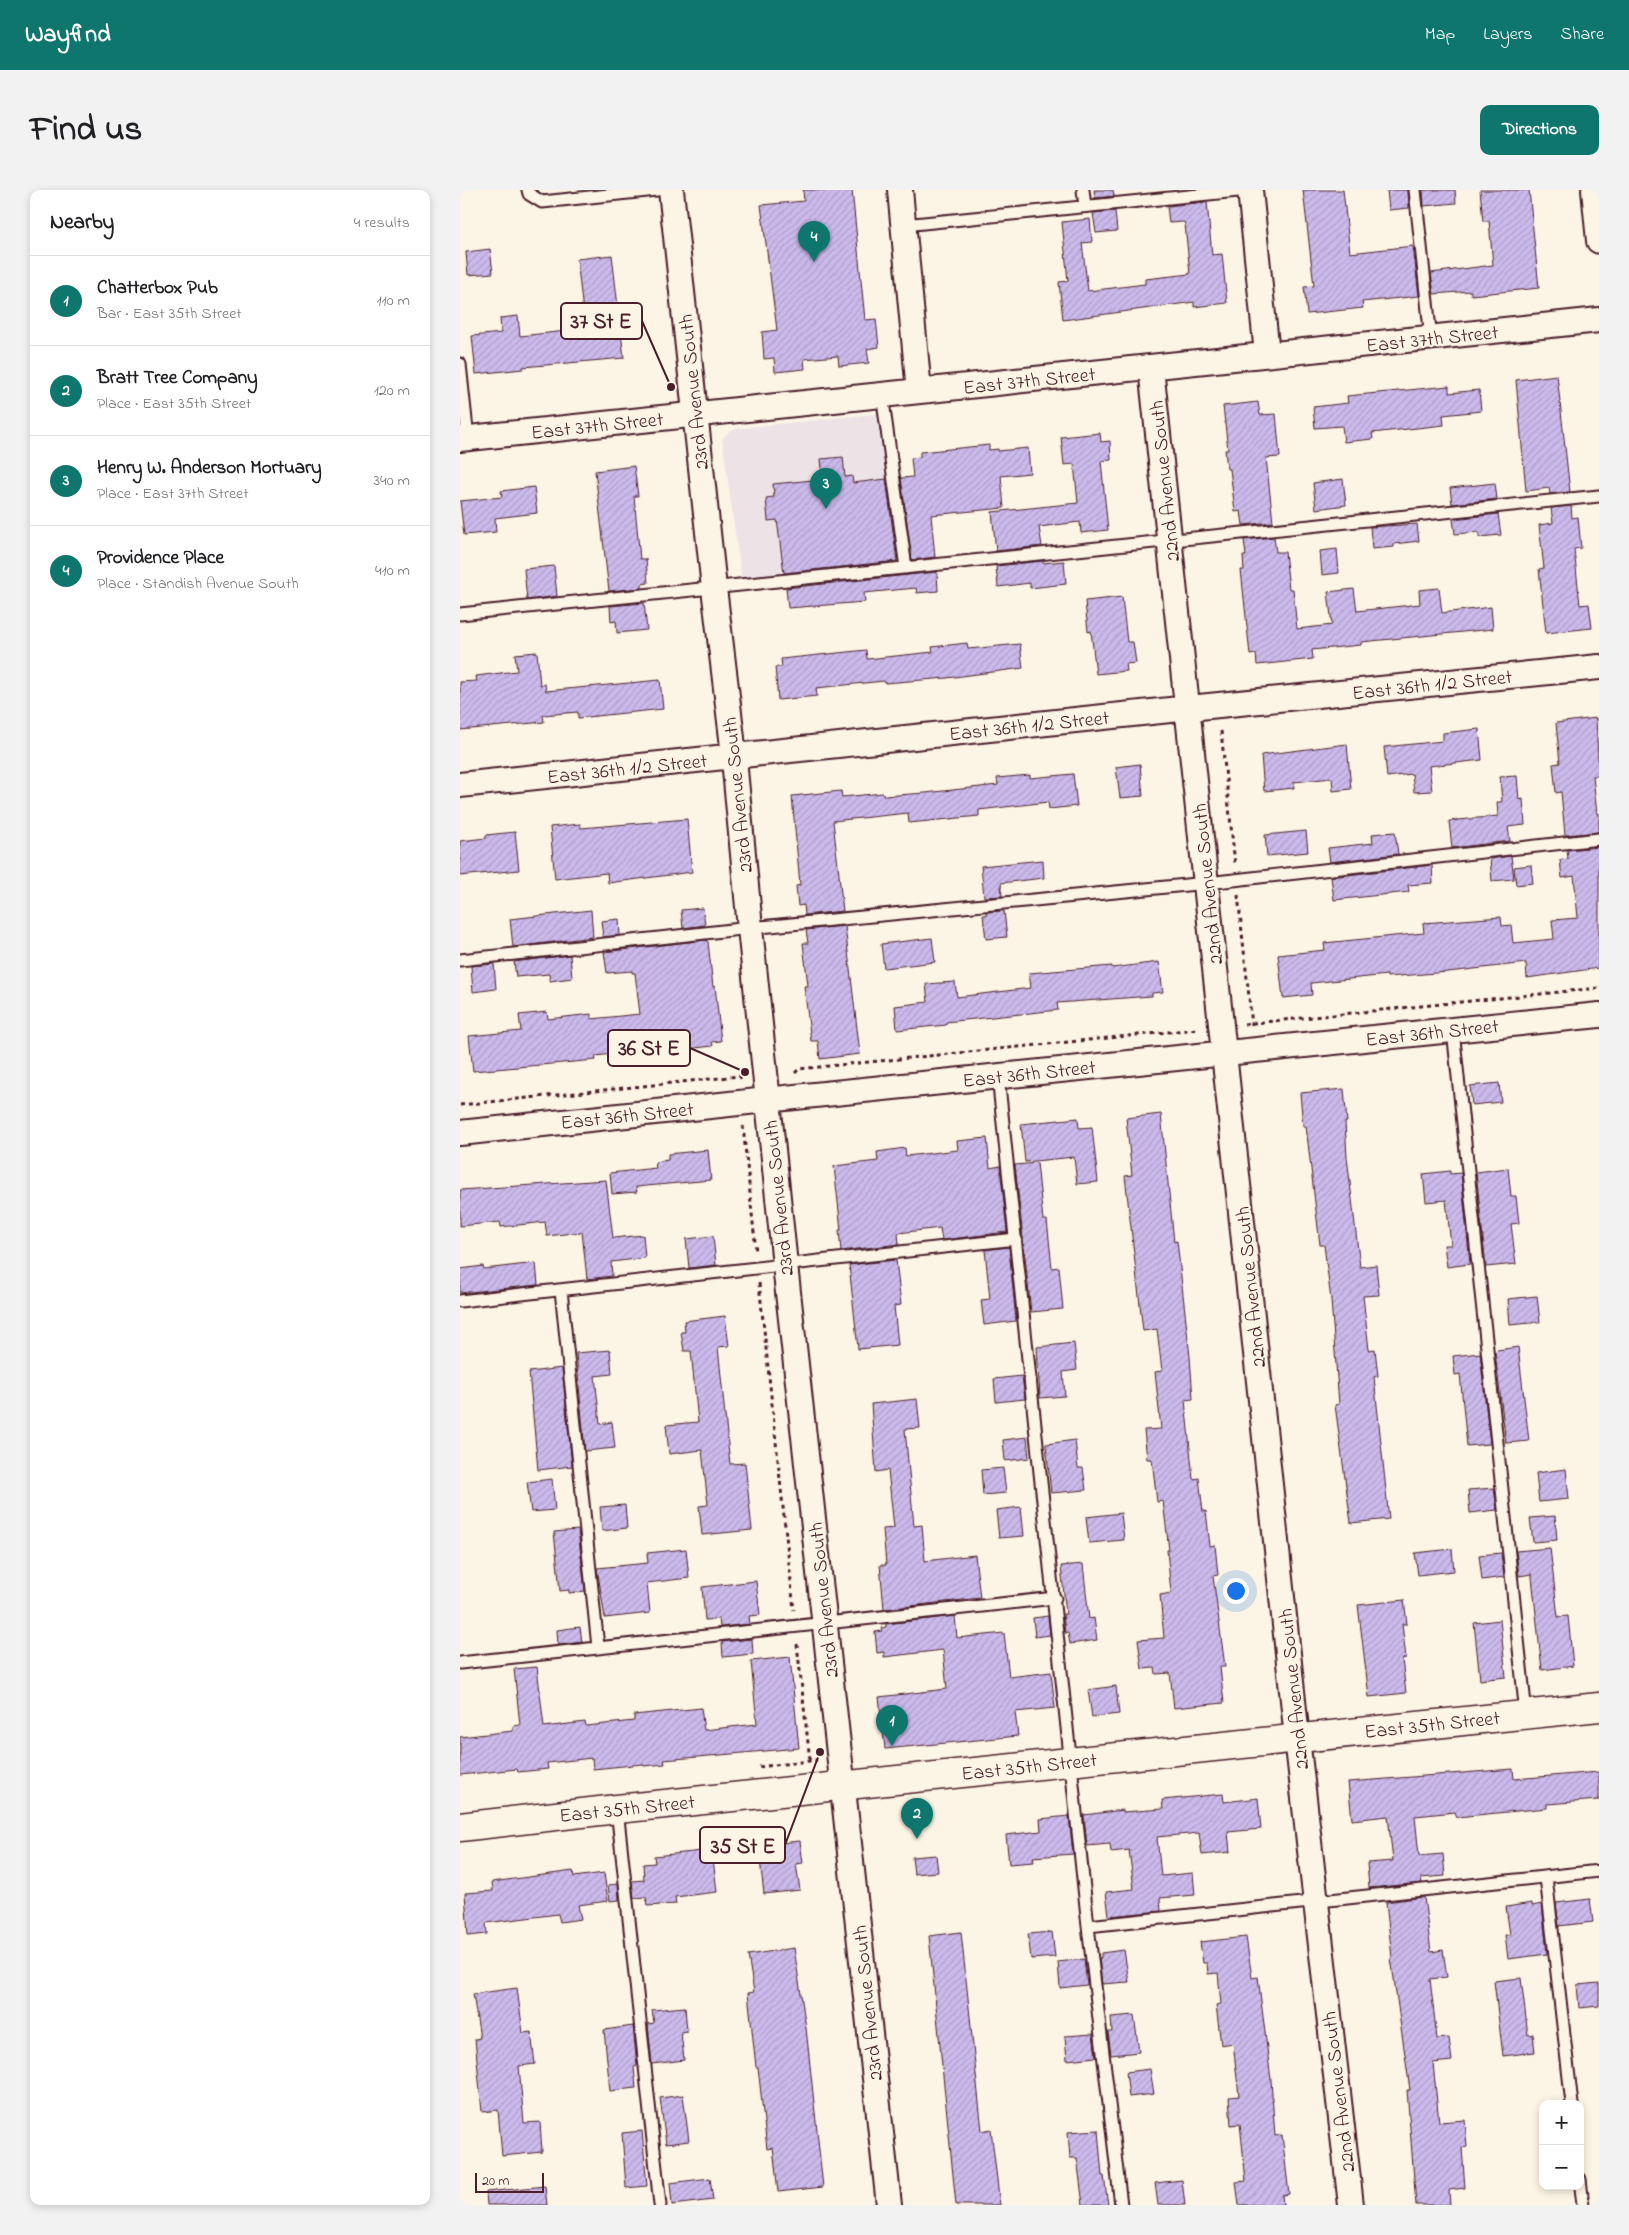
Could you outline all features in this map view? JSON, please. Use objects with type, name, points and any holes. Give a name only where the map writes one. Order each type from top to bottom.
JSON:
[{"type":"street","name":"23rd Avenue South","points":[[672,190],[714,588],[734,756],[785,1265],[889,2205]]},
{"type":"street","points":[[900,190],[919,391]]},
{"type":"street","points":[[1249,190],[1267,354]]},
{"type":"street","points":[[1594,190],[1599,241]]},
{"type":"street","name":"East 37th Street","points":[[464,439],[1599,320]]},
{"type":"street","name":"22nd Avenue South","points":[[1152,368],[1297,1738],[1351,2205]]},
{"type":"street","name":"East 36th 1/2 Street","points":[[460,786],[1189,708],[1599,667]]},
{"type":"street","name":"East 36th Street","points":[[460,1133],[1599,1015]]},
{"type":"street","name":"East 35th Street","points":[[460,1827],[1072,1761],[1599,1707]]},
{"type":"lane","points":[[528,190],[529,194],[542,202],[596,194],[657,190]]},
{"type":"lane","points":[[1083,190],[1085,206]]},
{"type":"lane","points":[[904,225],[1249,190]]},
{"type":"lane","points":[[1415,190],[1431,339]]},
{"type":"lane","points":[[460,364],[464,439]]},
{"type":"lane","points":[[882,394],[906,568]]},
{"type":"lane","points":[[460,614],[1599,496]]},
{"type":"lane","points":[[460,960],[750,928],[1207,883],[1599,839]]},
{"type":"lane","points":[[1453,1030],[1526,1714]]},
{"type":"lane","points":[[998,1076],[1055,1598],[1088,1926],[1121,2205]]},
{"type":"lane","points":[[460,1301],[1016,1239]]},
{"type":"lane","points":[[561,1290],[598,1648]]},
{"type":"lane","points":[[460,1663],[1055,1598]]},
{"type":"lane","points":[[617,1809],[660,2205]]},
{"type":"lane","points":[[1088,1926],[1599,1871]]},
{"type":"lane","points":[[1546,1877],[1572,2100]]},
{"type":"lane","points":[[1581,2190],[1583,2205]]},
{"type":"path","points":[[1238,1024],[1599,988]]},
{"type":"path","points":[[793,1075],[799,1069],[1205,1028]]},
{"type":"path","points":[[460,1105],[739,1076],[744,1080]]},
{"type":"path","points":[[742,1123],[810,1761]]},
{"type":"shaded area","points":[[892,412],[910,570],[743,589],[722,439],[729,432],[739,428]]},
{"type":"building","points":[[803,190],[852,190],[865,320],[876,319],[879,347],[867,349],[869,363],[839,366],[838,356],[804,359],[805,369],[775,372],[774,358],[764,359],[762,332],[777,330],[761,205],[804,201]]},
{"type":"building","points":[[1094,190],[1113,190],[1114,196],[1095,198]]},
{"type":"building","points":[[1303,190],[1343,190],[1350,253],[1413,246],[1419,296],[1362,302],[1363,308],[1307,314],[1304,287],[1314,286]]},
{"type":"building","points":[[1387,190],[1408,190],[1409,208],[1389,210]]},
{"type":"building","points":[[1423,190],[1455,190],[1456,203],[1424,206]]},
{"type":"building","points":[[1480,190],[1529,190],[1539,288],[1471,295],[1471,291],[1434,294],[1431,273],[1493,265],[1489,221],[1483,221]]},
{"type":"building","points":[[1207,202],[1212,255],[1222,254],[1227,303],[1194,307],[1194,302],[1063,320],[1059,282],[1068,281],[1062,222],[1090,219],[1092,242],[1082,243],[1088,291],[1145,284],[1145,279],[1190,274],[1185,224],[1184,222],[1169,223],[1167,206]]},
{"type":"building","points":[[1115,211],[1117,231],[1096,233],[1093,213]]},
{"type":"building","points":[[490,249],[493,273],[468,275],[466,252]]},
{"type":"building","points":[[612,255],[624,358],[523,367],[523,369],[476,374],[472,336],[501,333],[500,318],[518,316],[520,336],[585,329],[577,259]]},
{"type":"building","points":[[1557,375],[1570,492],[1550,494],[1549,488],[1526,491],[1516,380]]},
{"type":"building","points":[[1449,386],[1449,393],[1479,390],[1481,411],[1443,415],[1444,425],[1372,433],[1373,439],[1344,442],[1342,426],[1315,428],[1313,407],[1348,403],[1347,396]]},
{"type":"building","points":[[1258,402],[1260,415],[1276,414],[1280,457],[1266,458],[1273,522],[1243,525],[1241,511],[1235,512],[1230,469],[1227,469],[1225,450],[1228,450],[1223,406]]},
{"type":"building","points":[[1100,433],[1101,442],[1110,441],[1111,460],[1101,461],[1108,530],[1081,533],[1080,522],[1039,527],[1042,546],[996,551],[992,512],[1078,503],[1074,464],[1064,465],[1061,437]]},
{"type":"building","points":[[989,445],[989,450],[998,449],[998,451],[1028,448],[1030,473],[1001,476],[1004,508],[931,515],[935,557],[912,560],[901,478],[913,477],[911,458],[920,457],[920,452]]},
{"type":"building","points":[[843,457],[845,477],[852,476],[853,483],[886,479],[897,561],[784,573],[777,520],[768,521],[766,498],[774,497],[773,484],[823,479],[821,459]]},
{"type":"building","points":[[634,466],[638,496],[634,496],[640,559],[646,559],[648,583],[642,584],[642,588],[609,591],[595,471]]},
{"type":"building","points":[[1343,479],[1346,505],[1316,509],[1313,483]]},
{"type":"building","points":[[1495,483],[1497,499],[1452,504],[1450,488]]},
{"type":"building","points":[[534,487],[537,513],[495,518],[496,532],[464,535],[460,501],[502,497],[501,491]]},
{"type":"building","points":[[1571,506],[1572,518],[1578,517],[1581,548],[1574,549],[1580,605],[1589,604],[1592,628],[1546,633],[1539,569],[1544,568],[1539,525],[1553,523],[1551,508]]},
{"type":"building","points":[[1498,514],[1501,535],[1479,537],[1479,532],[1455,534],[1453,519]]},
{"type":"building","points":[[1417,524],[1419,541],[1394,544],[1394,547],[1372,549],[1370,527]]},
{"type":"building","points":[[1274,537],[1276,552],[1285,552],[1289,589],[1293,589],[1297,629],[1332,625],[1328,592],[1354,589],[1357,611],[1420,604],[1419,590],[1439,588],[1442,613],[1491,607],[1493,629],[1361,642],[1361,645],[1312,650],[1313,659],[1257,665],[1256,654],[1250,655],[1241,570],[1244,570],[1243,556],[1246,556],[1244,540]]},
{"type":"building","points":[[1337,549],[1339,573],[1322,575],[1320,551]]},
{"type":"building","points":[[1043,561],[1043,563],[1064,561],[1066,584],[1030,588],[1030,583],[998,587],[996,566]]},
{"type":"building","points":[[554,566],[557,596],[527,600],[524,569]]},
{"type":"building","points":[[937,572],[938,591],[917,593],[916,588],[864,593],[865,602],[788,608],[786,588]]},
{"type":"building","points":[[1122,597],[1127,642],[1133,642],[1136,663],[1126,664],[1127,671],[1096,674],[1091,631],[1088,632],[1085,601]]},
{"type":"building","points":[[644,603],[647,630],[617,633],[616,621],[611,622],[610,606]]},
{"type":"building","points":[[967,643],[968,649],[1020,644],[1023,668],[947,678],[885,683],[884,681],[816,688],[817,696],[778,700],[775,667],[782,667],[781,659],[866,650],[867,659],[933,652],[932,647]]},
{"type":"building","points":[[537,652],[540,685],[545,684],[546,691],[660,680],[663,709],[578,718],[578,712],[543,715],[544,722],[460,730],[460,682],[477,681],[476,676],[517,671],[515,654]]},
{"type":"building","points":[[1596,718],[1599,776],[1593,776],[1597,814],[1599,813],[1599,832],[1565,835],[1561,792],[1556,793],[1553,764],[1560,763],[1556,723]]},
{"type":"building","points":[[1479,729],[1482,760],[1429,766],[1432,791],[1414,792],[1412,774],[1387,777],[1384,747],[1443,741],[1443,733]]},
{"type":"building","points":[[1347,744],[1351,789],[1333,791],[1332,778],[1294,782],[1294,788],[1264,791],[1261,755]]},
{"type":"building","points":[[1140,764],[1143,796],[1120,798],[1116,767]]},
{"type":"building","points":[[1073,774],[1077,806],[1049,809],[1048,802],[979,810],[979,816],[909,823],[908,813],[833,821],[843,911],[805,915],[804,905],[798,906],[796,886],[800,885],[792,796],[841,791],[842,797],[883,793],[884,796],[925,793],[998,785],[997,778],[1030,775],[1030,778]]},
{"type":"building","points":[[1517,776],[1519,800],[1523,799],[1525,825],[1508,827],[1510,841],[1452,848],[1449,821],[1498,816],[1497,802],[1502,802],[1500,777]]},
{"type":"building","points":[[687,819],[692,872],[608,883],[607,873],[555,879],[550,827],[580,824],[581,828]]},
{"type":"building","points":[[1306,831],[1308,852],[1267,856],[1265,835]]},
{"type":"building","points":[[515,832],[519,870],[460,876],[460,841],[486,838],[486,835]]},
{"type":"building","points":[[1395,832],[1398,854],[1330,862],[1328,848],[1373,843],[1372,834]]},
{"type":"building","points":[[1599,847],[1599,968],[1527,978],[1526,963],[1448,972],[1387,977],[1387,975],[1311,983],[1312,995],[1283,998],[1278,955],[1325,950],[1324,943],[1424,933],[1423,923],[1501,917],[1502,926],[1511,925],[1513,943],[1554,939],[1552,920],[1578,918],[1574,876],[1562,878],[1560,860],[1568,859],[1567,850]]},
{"type":"building","points":[[1511,856],[1514,879],[1492,881],[1490,859]]},
{"type":"building","points":[[1043,860],[1044,878],[1001,883],[1002,896],[984,897],[981,866]]},
{"type":"building","points":[[1432,865],[1433,883],[1408,885],[1409,892],[1334,900],[1331,877]]},
{"type":"building","points":[[1531,865],[1533,883],[1516,885],[1514,867]]},
{"type":"building","points":[[703,908],[705,925],[683,928],[681,910]]},
{"type":"building","points":[[591,910],[593,937],[513,947],[510,919]]},
{"type":"building","points":[[1004,911],[1007,937],[986,939],[983,915],[986,915],[986,912]]},
{"type":"building","points":[[619,919],[620,935],[603,937],[601,921]]},
{"type":"building","points":[[845,926],[860,1054],[820,1059],[818,1041],[811,1041],[804,986],[808,986],[803,943],[808,943],[806,930]]},
{"type":"building","points":[[932,938],[935,962],[884,968],[881,944]]},
{"type":"building","points":[[706,940],[708,942],[713,987],[715,986],[721,1041],[712,1042],[713,1046],[652,1053],[652,1050],[595,1056],[596,1060],[473,1071],[469,1036],[521,1031],[519,1015],[547,1012],[548,1019],[591,1014],[591,1019],[640,1014],[635,973],[632,973],[632,971],[607,973],[604,952]]},
{"type":"building","points":[[570,955],[572,978],[550,981],[549,974],[516,977],[514,962]]},
{"type":"building","points":[[1159,962],[1163,992],[1152,993],[1152,996],[1057,1003],[1058,1010],[946,1022],[946,1025],[897,1030],[895,1006],[928,1002],[926,984],[955,982],[957,997],[1031,988],[1029,973],[1112,966],[1112,968]]},
{"type":"building","points":[[494,964],[496,989],[473,992],[471,966]]},
{"type":"building","points":[[1499,1083],[1501,1102],[1472,1105],[1470,1086]]},
{"type":"building","points":[[1344,1089],[1347,1122],[1345,1122],[1347,1157],[1360,1267],[1376,1265],[1379,1295],[1363,1296],[1369,1350],[1375,1349],[1378,1376],[1374,1377],[1389,1519],[1351,1523],[1335,1405],[1339,1404],[1331,1300],[1324,1245],[1320,1245],[1306,1126],[1303,1126],[1300,1093]]},
{"type":"building","points":[[1161,1114],[1174,1242],[1177,1241],[1190,1357],[1193,1399],[1185,1400],[1193,1479],[1199,1478],[1203,1512],[1206,1511],[1210,1546],[1215,1545],[1218,1575],[1213,1576],[1225,1667],[1220,1667],[1224,1703],[1174,1708],[1170,1673],[1156,1674],[1155,1668],[1142,1669],[1138,1640],[1164,1638],[1160,1595],[1171,1593],[1167,1550],[1169,1550],[1163,1501],[1157,1502],[1152,1459],[1147,1459],[1144,1430],[1161,1429],[1155,1372],[1162,1371],[1157,1329],[1143,1331],[1125,1176],[1132,1175],[1126,1118]]},
{"type":"building","points":[[1078,1118],[1079,1128],[1092,1127],[1098,1182],[1077,1184],[1074,1157],[1025,1162],[1021,1124]]},
{"type":"building","points":[[987,1138],[990,1168],[1000,1166],[1007,1232],[942,1240],[940,1228],[898,1233],[899,1244],[841,1251],[839,1230],[841,1230],[834,1166],[878,1161],[877,1152],[905,1148],[906,1156],[958,1150],[957,1141]]},
{"type":"building","points":[[708,1150],[711,1180],[636,1187],[637,1192],[612,1194],[610,1173],[656,1168],[655,1162],[668,1160],[668,1154]]},
{"type":"building","points":[[1037,1163],[1043,1220],[1047,1220],[1052,1268],[1059,1267],[1063,1309],[1031,1312],[1015,1165]]},
{"type":"building","points":[[1508,1168],[1511,1196],[1516,1196],[1519,1223],[1511,1224],[1516,1264],[1486,1267],[1476,1172]]},
{"type":"building","points":[[1450,1171],[1450,1174],[1461,1173],[1470,1264],[1447,1267],[1444,1245],[1451,1245],[1446,1200],[1426,1202],[1423,1174]]},
{"type":"building","points":[[606,1180],[613,1238],[643,1235],[645,1258],[611,1262],[612,1276],[587,1279],[582,1232],[547,1236],[545,1222],[501,1227],[500,1222],[460,1226],[460,1190]]},
{"type":"building","points":[[713,1236],[716,1265],[689,1268],[686,1239]]},
{"type":"building","points":[[1009,1247],[1016,1321],[984,1325],[981,1300],[990,1299],[985,1250]]},
{"type":"building","points":[[896,1260],[901,1305],[894,1306],[898,1345],[858,1349],[849,1265]]},
{"type":"building","points":[[536,1263],[538,1285],[460,1293],[460,1269],[483,1266],[484,1269]]},
{"type":"building","points":[[1537,1296],[1540,1322],[1510,1325],[1508,1299]]},
{"type":"building","points":[[725,1316],[729,1346],[718,1347],[730,1464],[745,1463],[752,1530],[702,1535],[699,1506],[708,1505],[702,1450],[669,1454],[666,1425],[698,1422],[691,1351],[684,1351],[681,1332],[685,1332],[684,1321]]},
{"type":"building","points":[[1074,1343],[1077,1370],[1063,1372],[1065,1396],[1040,1398],[1037,1347]]},
{"type":"building","points":[[1518,1347],[1529,1441],[1506,1443],[1495,1352],[1497,1350]]},
{"type":"building","points":[[610,1350],[612,1374],[595,1376],[600,1424],[612,1422],[615,1448],[585,1451],[576,1353]]},
{"type":"building","points":[[1480,1353],[1490,1444],[1467,1446],[1460,1374],[1455,1375],[1453,1356]]},
{"type":"building","points":[[562,1368],[572,1466],[538,1470],[529,1372]]},
{"type":"building","points":[[1022,1376],[1025,1399],[996,1402],[994,1379]]},
{"type":"building","points":[[917,1399],[920,1428],[905,1429],[914,1526],[922,1525],[925,1561],[975,1555],[980,1598],[884,1609],[880,1565],[886,1565],[883,1529],[894,1528],[888,1470],[876,1472],[871,1404]]},
{"type":"building","points":[[1027,1437],[1029,1458],[1005,1461],[1003,1440]]},
{"type":"building","points":[[1075,1440],[1078,1468],[1083,1468],[1086,1490],[1051,1493],[1046,1444]]},
{"type":"building","points":[[1003,1468],[1006,1493],[983,1495],[981,1470]]},
{"type":"building","points":[[1566,1469],[1569,1499],[1539,1502],[1536,1473]]},
{"type":"building","points":[[552,1479],[555,1510],[531,1512],[527,1482]]},
{"type":"building","points":[[1494,1488],[1497,1510],[1470,1513],[1468,1490]]},
{"type":"building","points":[[625,1505],[627,1528],[602,1531],[600,1507]]},
{"type":"building","points":[[1021,1507],[1024,1536],[999,1538],[996,1510]]},
{"type":"building","points":[[1121,1513],[1124,1540],[1089,1543],[1086,1517]]},
{"type":"building","points":[[1555,1516],[1557,1540],[1533,1542],[1530,1518]]},
{"type":"building","points":[[578,1530],[585,1591],[569,1593],[569,1590],[560,1591],[554,1532]]},
{"type":"building","points":[[1550,1548],[1558,1617],[1568,1616],[1573,1666],[1542,1670],[1532,1574],[1519,1576],[1516,1551]]},
{"type":"building","points":[[686,1549],[689,1578],[647,1583],[650,1613],[605,1618],[597,1568],[648,1563],[647,1553]]},
{"type":"building","points":[[1452,1549],[1454,1571],[1418,1575],[1415,1553]]},
{"type":"building","points":[[1501,1553],[1504,1577],[1482,1580],[1479,1555]]},
{"type":"building","points":[[1083,1564],[1089,1619],[1094,1618],[1097,1640],[1070,1644],[1068,1633],[1065,1633],[1063,1614],[1066,1614],[1061,1566]]},
{"type":"building","points":[[756,1581],[760,1615],[749,1616],[750,1624],[720,1627],[719,1619],[705,1620],[702,1587]]},
{"type":"building","points":[[1404,1600],[1407,1624],[1402,1624],[1406,1658],[1402,1659],[1406,1693],[1369,1697],[1358,1605]]},
{"type":"building","points":[[955,1616],[957,1638],[1004,1633],[1009,1677],[1051,1672],[1055,1708],[1015,1712],[1018,1736],[885,1749],[879,1697],[947,1689],[943,1650],[884,1657],[884,1652],[877,1653],[875,1632],[882,1631],[881,1628],[886,1627],[886,1624]]},
{"type":"building","points":[[1048,1616],[1050,1635],[1035,1637],[1033,1618]]},
{"type":"building","points":[[1500,1620],[1506,1677],[1480,1680],[1474,1623]]},
{"type":"building","points":[[580,1627],[582,1642],[558,1645],[557,1630]]},
{"type":"building","points":[[752,1639],[753,1654],[723,1657],[722,1642]]},
{"type":"building","points":[[790,1657],[799,1748],[664,1760],[665,1764],[644,1766],[643,1764],[593,1769],[592,1758],[547,1763],[548,1769],[518,1772],[517,1769],[460,1775],[460,1737],[513,1731],[513,1726],[520,1725],[514,1669],[537,1667],[544,1727],[585,1722],[586,1726],[634,1721],[634,1715],[701,1708],[704,1730],[757,1724],[751,1661]]},
{"type":"building","points":[[1116,1686],[1119,1714],[1092,1717],[1088,1690]]},
{"type":"building","points":[[1513,1769],[1514,1779],[1599,1772],[1599,1800],[1547,1804],[1547,1808],[1457,1817],[1455,1812],[1415,1816],[1419,1856],[1443,1854],[1445,1876],[1421,1878],[1422,1883],[1369,1888],[1367,1863],[1393,1861],[1388,1816],[1352,1820],[1348,1782]]},
{"type":"building","points":[[1223,1794],[1224,1802],[1258,1798],[1261,1829],[1228,1832],[1230,1852],[1202,1855],[1199,1833],[1157,1837],[1161,1876],[1193,1873],[1195,1895],[1160,1898],[1161,1911],[1109,1916],[1106,1892],[1134,1889],[1129,1850],[1111,1852],[1110,1844],[1087,1846],[1084,1815],[1123,1810],[1123,1812],[1163,1809],[1162,1800]]},
{"type":"building","points":[[1069,1816],[1073,1854],[1033,1857],[1034,1862],[1009,1864],[1006,1835],[1041,1831],[1040,1819]]},
{"type":"building","points":[[800,1841],[803,1863],[796,1864],[800,1890],[764,1894],[759,1851],[780,1848],[779,1843]]},
{"type":"building","points":[[712,1850],[717,1892],[675,1897],[676,1904],[647,1906],[646,1897],[634,1898],[632,1881],[644,1880],[643,1864],[655,1863],[654,1856]]},
{"type":"building","points":[[936,1855],[938,1872],[914,1874],[912,1857]]},
{"type":"building","points":[[573,1871],[574,1877],[604,1873],[608,1901],[578,1905],[581,1919],[560,1922],[558,1914],[486,1923],[487,1934],[468,1936],[465,1893],[493,1891],[492,1882]]},
{"type":"building","points":[[618,1884],[619,1900],[610,1901],[608,1885]]},
{"type":"building","points":[[1424,1897],[1431,1952],[1443,1950],[1447,1977],[1430,1979],[1437,2039],[1449,2038],[1452,2061],[1433,2063],[1439,2122],[1465,2120],[1467,2147],[1462,2148],[1465,2188],[1449,2190],[1450,2205],[1416,2205],[1407,2090],[1410,2090],[1391,1958],[1386,1902]]},
{"type":"building","points":[[1590,1899],[1593,1922],[1559,1926],[1556,1903]]},
{"type":"building","points":[[1532,1903],[1532,1906],[1542,1904],[1547,1954],[1508,1959],[1505,1935],[1510,1935],[1506,1907]]},
{"type":"building","points":[[961,1932],[982,2131],[991,2129],[1000,2205],[956,2205],[929,1936]]},
{"type":"building","points":[[1052,1932],[1055,1957],[1031,1959],[1028,1934]]},
{"type":"building","points":[[1246,1937],[1252,1978],[1258,1977],[1271,2080],[1275,2136],[1282,2135],[1289,2194],[1282,2195],[1283,2205],[1239,2205],[1236,2182],[1246,2181],[1240,2124],[1231,2125],[1229,2097],[1239,2096],[1233,2043],[1221,2045],[1216,2005],[1221,2004],[1218,1973],[1208,1974],[1207,1963],[1203,1963],[1200,1942]]},
{"type":"building","points":[[794,1948],[806,2028],[823,2187],[778,2192],[773,2148],[767,2149],[758,2067],[756,2067],[748,1993],[754,1992],[748,1955]]},
{"type":"building","points":[[1124,1950],[1129,1982],[1102,1984],[1099,1958],[1101,1958],[1101,1953]]},
{"type":"building","points":[[1084,1959],[1087,1985],[1060,1988],[1058,1962]]},
{"type":"building","points":[[1521,1978],[1528,2035],[1533,2034],[1535,2052],[1503,2056],[1494,1981]]},
{"type":"building","points":[[1599,1983],[1599,2006],[1579,2008],[1577,1985]]},
{"type":"building","points":[[517,1988],[523,2033],[531,2032],[535,2064],[519,2066],[524,2123],[540,2122],[542,2152],[502,2156],[498,2110],[482,2112],[475,2039],[480,2038],[473,1994]]},
{"type":"building","points":[[685,2007],[687,2031],[681,2032],[684,2060],[652,2064],[648,2024],[654,2023],[652,2010]]},
{"type":"building","points":[[1134,2015],[1139,2052],[1111,2055],[1108,2032],[1112,2032],[1111,2017]]},
{"type":"building","points":[[633,2026],[637,2066],[634,2067],[636,2088],[610,2091],[604,2030]]},
{"type":"building","points":[[1093,2034],[1096,2057],[1067,2060],[1065,2036]]},
{"type":"building","points":[[1150,2069],[1154,2094],[1129,2097],[1126,2072]]},
{"type":"building","points":[[683,2095],[689,2141],[666,2144],[660,2098]]},
{"type":"building","points":[[1098,2130],[1102,2176],[1104,2176],[1108,2205],[1083,2205],[1077,2158],[1070,2158],[1068,2132]]},
{"type":"building","points":[[642,2131],[647,2186],[626,2188],[622,2133]]},
{"type":"building","points":[[710,2178],[713,2200],[672,2205],[670,2183]]},
{"type":"building","points":[[1182,2180],[1185,2205],[1158,2205],[1155,2183]]},
{"type":"building","points":[[545,2186],[547,2205],[487,2205],[486,2192]]},
{"type":"place","name":"Providence Place","points":[[814,262]]},
{"type":"place","name":"37 St E","points":[[671,387]]},
{"type":"place","name":"Henry W. Anderson Mortuary","points":[[826,509]]},
{"type":"place","name":"36 St E","points":[[745,1072]]},
{"type":"place","name":"Chatterbox Pub","points":[[892,1746]]},
{"type":"place","name":"35 St E","points":[[820,1752]]},
{"type":"place","name":"Bratt Tree Company","points":[[917,1839]]}]
